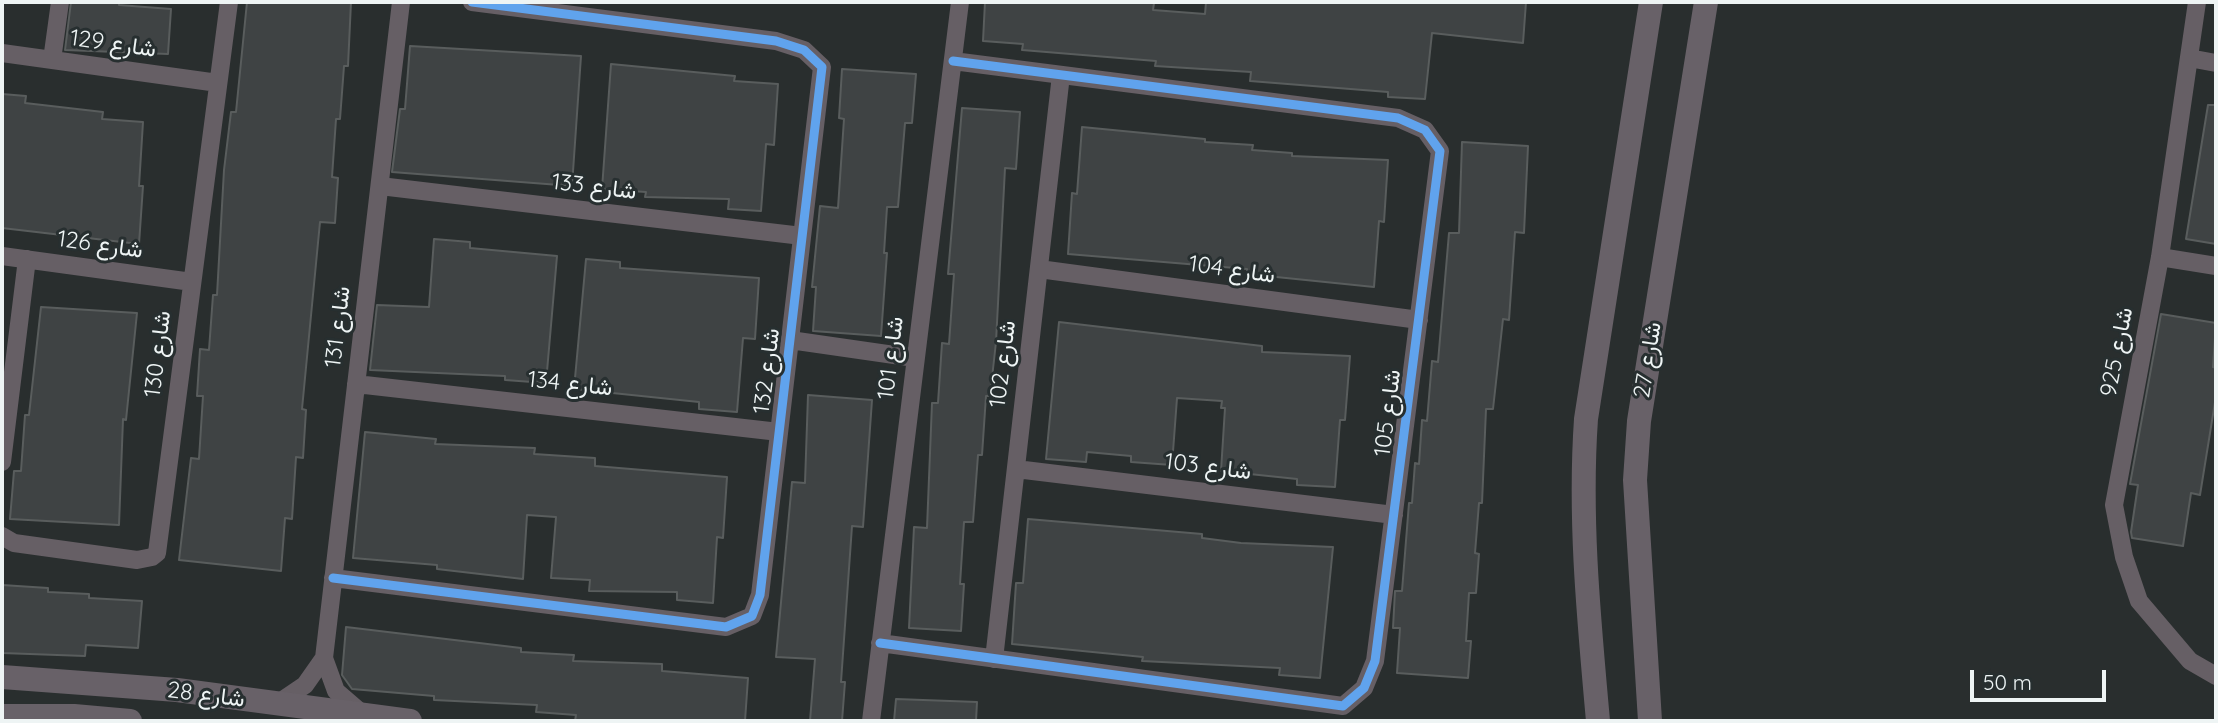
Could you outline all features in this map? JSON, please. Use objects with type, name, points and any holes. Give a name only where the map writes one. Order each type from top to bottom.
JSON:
[{"type":"main road","points":[[1598,721],[1587,598],[1583,509],[1586,419],[1651,2]]},
{"type":"main road","name":"شارع 27","points":[[1650,721],[1635,480],[1639,421],[1706,2]]},
{"type":"main road","name":"شارع 28","points":[[2,677],[177,690],[410,721]]},
{"type":"main road","points":[[2,716],[74,716],[130,721]]},
{"type":"street","points":[[52,60],[60,2]]},
{"type":"street","name":"شارع 130","points":[[2,536],[14,543],[137,560],[152,557],[157,553],[229,2]]},
{"type":"street","name":"شارع 131","points":[[365,716],[336,691],[324,658],[401,2]]},
{"type":"street","name":"شارع 132","points":[[333,578],[726,627],[752,616],[760,595],[822,67],[810,54],[776,41],[472,2]]},
{"type":"street","name":"شارع 101","points":[[871,721],[960,2]]},
{"type":"street","name":"شارع 925","points":[[2197,2],[2160,257],[2114,505],[2124,557],[2139,601],[2190,661],[2216,676]]},
{"type":"street","name":"شارع 129","points":[[2,53],[218,83]]},
{"type":"street","points":[[2189,58],[2216,63]]},
{"type":"street","name":"شارع 105","points":[[880,643],[1343,706],[1364,688],[1375,661],[1419,320],[1440,151],[1425,130],[1398,118],[953,61]]},
{"type":"street","name":"شارع 102","points":[[994,659],[1061,75]]},
{"type":"street","name":"شارع 133","points":[[380,186],[802,236]]},
{"type":"street","name":"شارع 126","points":[[2,256],[191,282]]},
{"type":"street","points":[[2160,257],[2216,266]]},
{"type":"street","points":[[2,462],[27,259]]},
{"type":"street","name":"شارع 104","points":[[1039,268],[1419,320]]},
{"type":"street","name":"شارع 132","points":[[790,340],[915,358]]},
{"type":"street","name":"شارع 134","points":[[356,384],[779,432]]},
{"type":"street","name":"شارع 103","points":[[1016,469],[1394,514]]},
{"type":"street","name":"شارع 131","points":[[276,705],[305,685],[324,658]]},
{"type":"building","points":[[71,2],[119,2],[119,5],[171,9],[168,54],[65,50]]},
{"type":"building","points":[[247,2],[351,2],[348,66],[344,66],[340,119],[336,119],[332,177],[338,178],[335,223],[320,222],[302,409],[306,410],[303,458],[296,457],[292,519],[285,518],[281,571],[179,560],[191,458],[199,459],[203,396],[197,396],[200,349],[209,350],[213,295],[217,295],[224,170],[231,112],[236,112]]},
{"type":"building","points":[[985,2],[1154,3],[1153,10],[1205,14],[1206,2],[1526,2],[1523,43],[1432,33],[1425,99],[1388,97],[1388,92],[1250,81],[1251,72],[1155,66],[1156,61],[1022,50],[1023,44],[983,41]]},
{"type":"building","points":[[410,46],[581,56],[572,186],[392,172],[400,109],[405,109]]},
{"type":"building","points":[[611,64],[735,76],[734,81],[778,84],[774,145],[766,144],[761,211],[728,209],[729,199],[645,197],[646,192],[602,189]]},
{"type":"building","points":[[842,69],[916,74],[912,123],[905,123],[898,207],[887,207],[884,253],[887,253],[881,336],[813,331],[816,287],[812,287],[820,206],[838,208],[844,119],[839,118]]},
{"type":"building","points":[[2,94],[26,96],[25,103],[103,112],[102,119],[143,122],[139,244],[2,228]]},
{"type":"building","points":[[2208,105],[2216,105],[2216,244],[2186,239]]},
{"type":"building","points":[[962,108],[1020,112],[1016,169],[1005,168],[996,342],[990,396],[986,396],[982,455],[978,455],[973,522],[964,522],[960,584],[964,584],[961,631],[909,628],[914,527],[927,528],[932,403],[938,403],[942,343],[949,344],[954,274],[948,274]]},
{"type":"building","points":[[1082,127],[1253,145],[1252,150],[1292,153],[1292,156],[1388,160],[1384,222],[1379,221],[1374,287],[1247,274],[1247,269],[1068,254],[1072,193],[1077,194]]},
{"type":"building","points":[[1462,142],[1528,146],[1524,233],[1515,232],[1509,320],[1503,319],[1493,409],[1486,409],[1482,503],[1479,503],[1475,553],[1479,554],[1476,593],[1469,593],[1466,641],[1471,641],[1468,678],[1397,673],[1400,628],[1393,628],[1395,591],[1402,591],[1409,503],[1412,503],[1415,463],[1419,464],[1422,420],[1427,421],[1432,361],[1438,362],[1449,233],[1459,233]]},
{"type":"building","points":[[434,239],[470,242],[470,248],[557,256],[546,383],[505,380],[505,376],[370,370],[377,305],[429,307]]},
{"type":"building","points":[[586,259],[620,262],[620,268],[759,278],[755,339],[743,338],[737,412],[699,409],[699,402],[574,389]]},
{"type":"building","points":[[41,307],[137,313],[126,420],[123,419],[119,525],[10,519],[14,471],[21,471],[25,415],[29,415]]},
{"type":"building","points":[[2161,314],[2216,323],[2213,367],[2216,368],[2216,396],[2200,495],[2191,493],[2183,546],[2132,538],[2131,532],[2138,485],[2130,484]]},
{"type":"building","points":[[1059,322],[1262,346],[1262,352],[1350,356],[1345,420],[1340,420],[1335,487],[1297,485],[1297,479],[1221,471],[1225,408],[1221,408],[1222,401],[1177,398],[1172,465],[1131,462],[1131,456],[1087,452],[1086,462],[1046,459]]},
{"type":"building","points":[[808,395],[872,400],[863,527],[852,526],[841,682],[845,682],[842,721],[810,721],[815,659],[776,657],[792,482],[805,483]]},
{"type":"building","points":[[365,432],[436,439],[435,444],[535,448],[534,454],[595,458],[595,466],[727,477],[723,538],[717,537],[713,603],[677,600],[677,592],[589,591],[590,580],[551,578],[556,517],[527,515],[523,579],[437,569],[437,565],[353,558]]},
{"type":"building","points":[[1028,519],[1202,534],[1202,538],[1241,543],[1333,547],[1320,678],[1279,675],[1280,668],[1142,661],[1143,657],[1012,644],[1016,583],[1023,583]]},
{"type":"building","points":[[2,585],[48,588],[48,592],[89,594],[89,598],[142,601],[138,648],[86,645],[85,656],[2,653]]},
{"type":"building","points":[[346,627],[521,648],[521,652],[574,655],[573,661],[662,664],[662,671],[748,678],[745,721],[575,721],[576,715],[536,712],[537,705],[434,700],[434,696],[352,689],[342,675]]},
{"type":"building","points":[[896,699],[977,702],[976,721],[894,721]]},
{"type":"cycle path","points":[[333,578],[726,627],[752,616],[760,595],[822,67],[804,50],[776,41],[472,2]]},
{"type":"cycle path","points":[[880,643],[1343,706],[1364,688],[1375,661],[1440,151],[1425,130],[1398,118],[953,61]]}]
